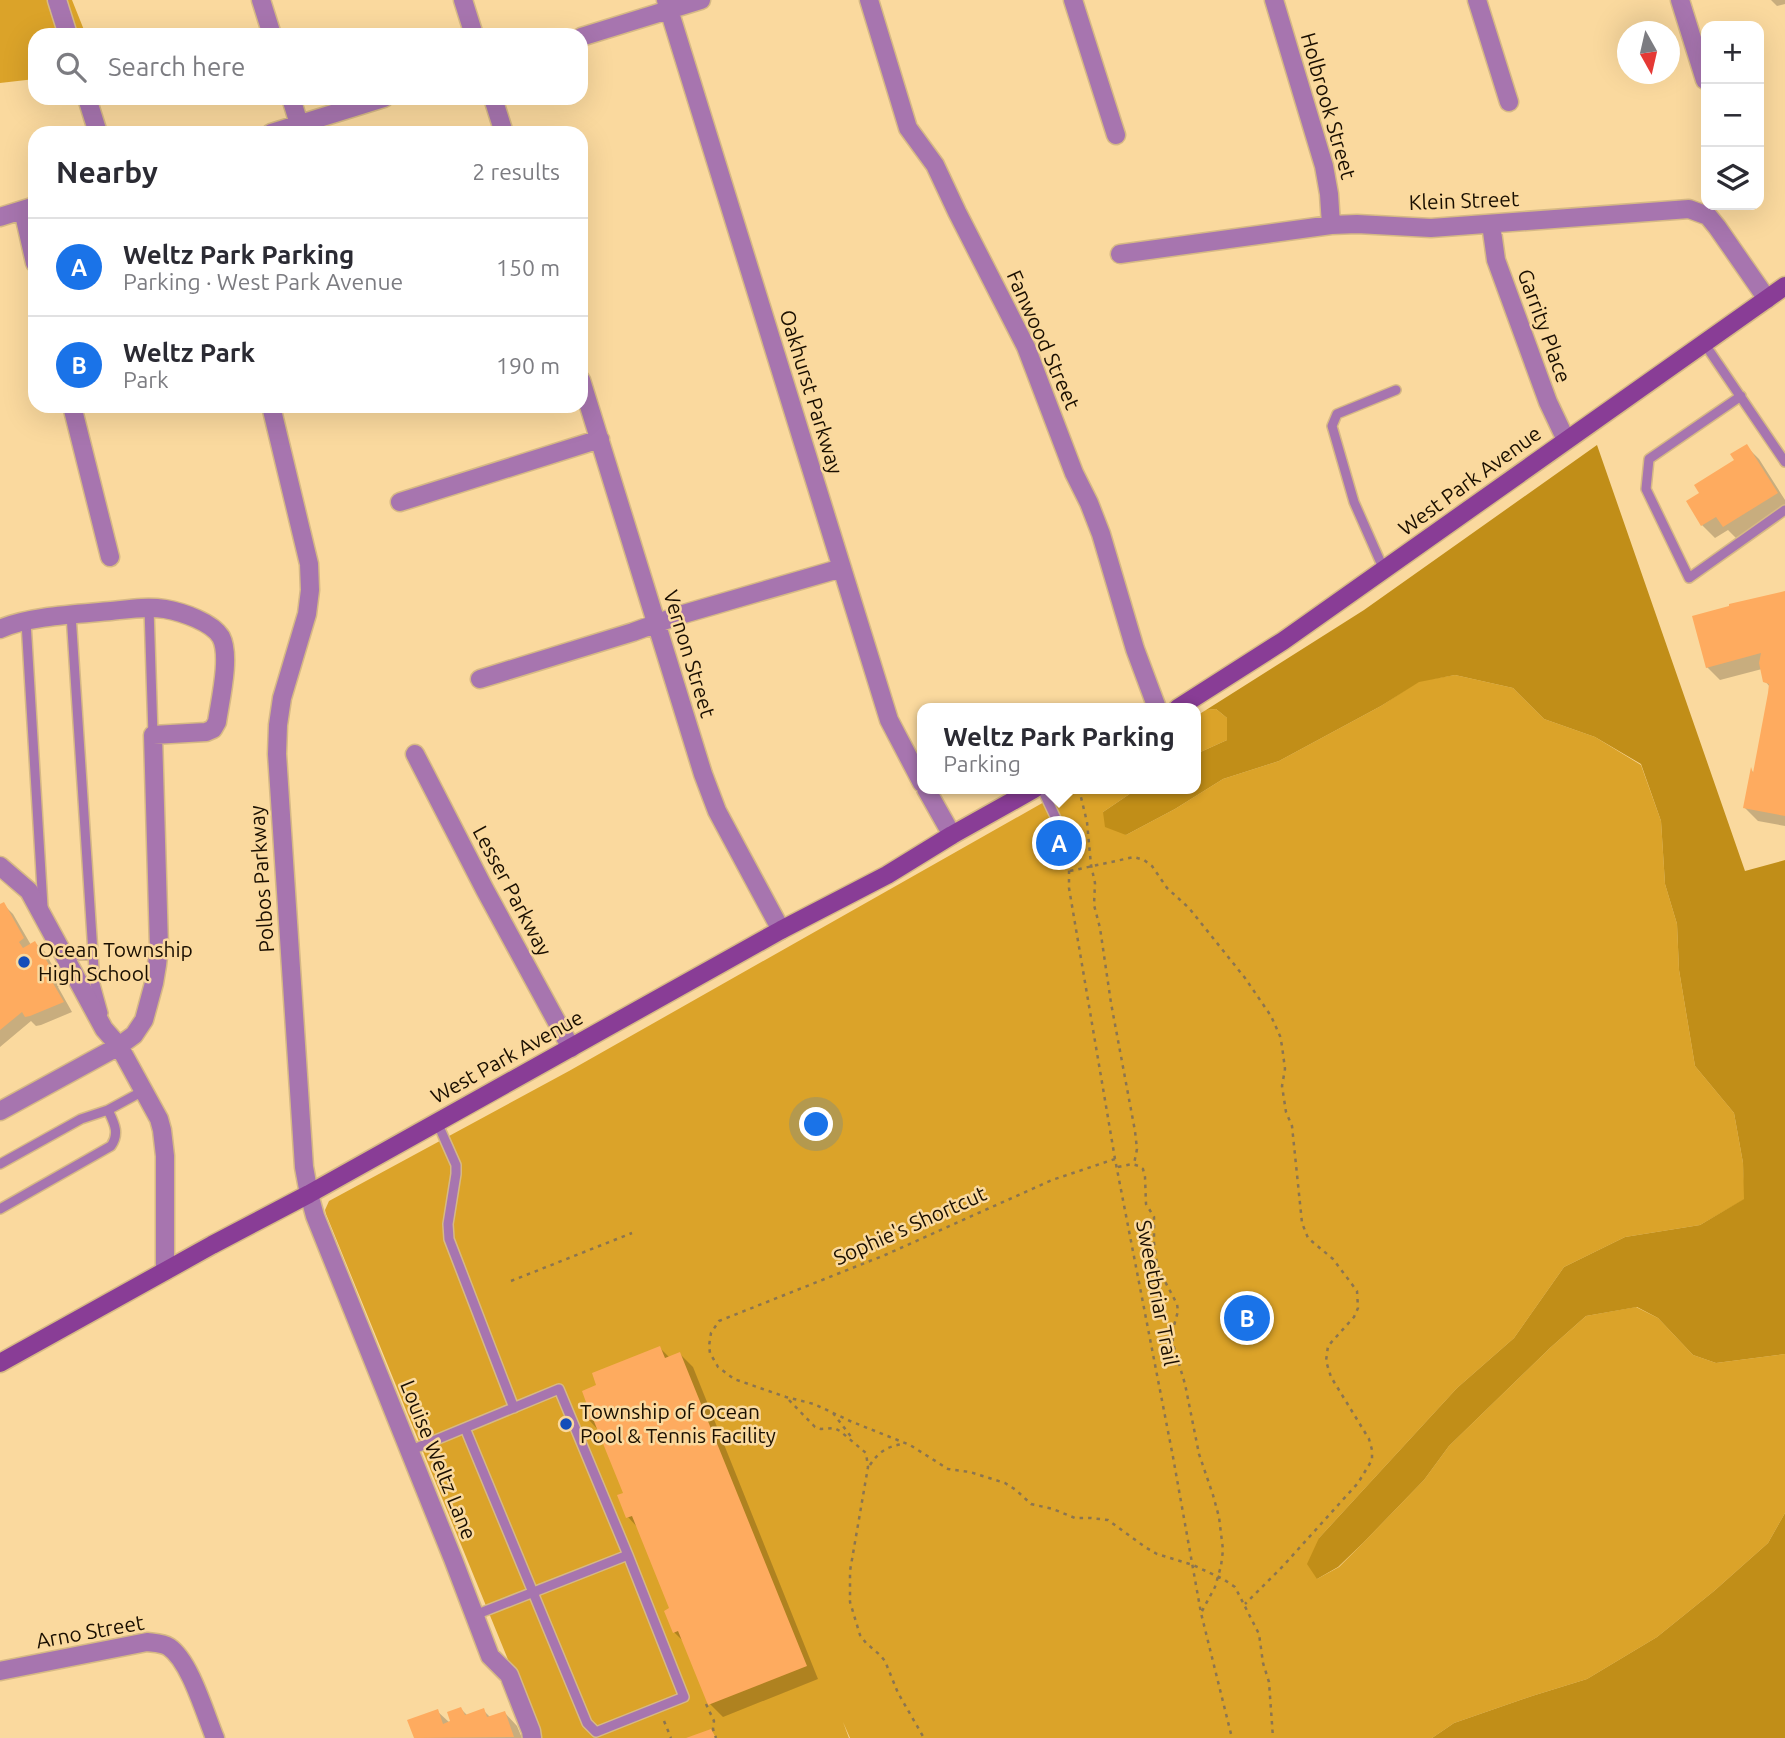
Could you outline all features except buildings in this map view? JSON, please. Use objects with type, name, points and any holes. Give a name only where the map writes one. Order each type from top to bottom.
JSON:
[{"type":"street","points":[[57,0],[66,28]]},
{"type":"street","points":[[261,0],[270,28]]},
{"type":"street","points":[[463,0],[472,28]]},
{"type":"street","points":[[588,34],[667,5],[701,0]]},
{"type":"street","name":"Fanwood Street","points":[[869,0],[908,128],[935,165],[1026,347],[1069,460],[1101,534],[1135,649],[1155,703]]},
{"type":"street","points":[[1073,0],[1116,135]]},
{"type":"street","name":"Holbrook Street","points":[[1274,0],[1324,166],[1331,225]]},
{"type":"street","points":[[1477,0],[1509,102]]},
{"type":"street","points":[[1680,0],[1701,67]]},
{"type":"street","name":"Oakhurst Parkway","points":[[667,5],[889,720],[917,773]]},
{"type":"street","points":[[89,105],[96,126]]},
{"type":"street","points":[[293,105],[299,124]]},
{"type":"street","points":[[293,126],[361,105]]},
{"type":"street","points":[[495,105],[502,126]]},
{"type":"street","points":[[0,217],[28,208]]},
{"type":"street","name":"Klein Street","points":[[1119,254],[1331,225],[1431,228],[1689,209],[1708,216],[1767,299]]},
{"type":"street","name":"Garrity Place","points":[[1491,224],[1496,260],[1548,402],[1566,440]]},
{"type":"street","name":"West Park Avenue","points":[[1186,703],[1283,641],[1785,286]]},
{"type":"street","name":"Vernon Street","points":[[588,402],[703,774],[717,811],[782,930]]},
{"type":"street","points":[[74,413],[110,557]]},
{"type":"street","name":"Polbos Parkway","points":[[273,413],[309,564],[307,614],[282,698],[277,754],[304,1167],[309,1194]]},
{"type":"street","points":[[400,502],[600,439]]},
{"type":"street","points":[[480,679],[842,568]]},
{"type":"street","points":[[0,629],[26,621],[72,614],[149,608],[173,611],[210,625],[223,640],[225,658],[217,722],[213,729],[206,732],[153,734],[159,947],[155,983],[144,1020],[134,1035],[119,1046],[0,1111]]},
{"type":"street","name":"Lesser Parkway","points":[[415,754],[571,1048]]},
{"type":"street","points":[[929,794],[952,835]]},
{"type":"street","name":"West Park Avenue","points":[[0,1363],[782,930],[887,875],[1025,794]]},
{"type":"street","points":[[0,866],[29,891],[104,1029],[119,1046],[159,1119],[164,1142],[164,1271]]},
{"type":"street","name":"Louise Weltz Lane","points":[[309,1194],[315,1216],[490,1656],[509,1675],[532,1738]]},
{"type":"street","name":"Arno Street","points":[[0,1671],[147,1642],[160,1643],[180,1656],[215,1738]]},
{"type":"lane","points":[[1704,343],[1785,462]]},
{"type":"lane","points":[[1384,570],[1354,502],[1332,426],[1337,414],[1396,390]]},
{"type":"lane","points":[[1741,396],[1649,459],[1646,489],[1689,578],[1785,510]]},
{"type":"lane","points":[[149,608],[153,734]]},
{"type":"lane","points":[[72,614],[95,984],[98,999],[119,1046]]},
{"type":"lane","points":[[26,621],[44,920]]},
{"type":"lane","points":[[1044,794],[1057,819],[1067,852]]},
{"type":"lane","points":[[59,946],[72,955],[93,955]]},
{"type":"lane","points":[[0,1164],[81,1119],[108,1110],[143,1091]]},
{"type":"lane","points":[[0,1209],[111,1146],[117,1131],[108,1110]]},
{"type":"lane","points":[[437,1122],[456,1164],[448,1217],[449,1239],[514,1408]]},
{"type":"lane","points":[[409,1451],[465,1427],[559,1389],[684,1697],[596,1732],[587,1723],[465,1427]]},
{"type":"lane","points":[[475,1615],[628,1555]]},
{"type":"path","points":[[1080,794],[1087,822],[1095,883],[1094,905],[1135,1131],[1137,1149],[1134,1164]]},
{"type":"path","name":"Sweetbriar Trail","points":[[1067,852],[1069,888],[1115,1159],[1201,1613],[1232,1738]]},
{"type":"path","points":[[1070,871],[1134,858],[1144,860],[1152,866],[1167,888],[1189,908],[1245,978],[1271,1016],[1282,1046],[1285,1069],[1282,1086],[1286,1112],[1292,1126],[1302,1223],[1308,1238],[1333,1259],[1357,1291],[1358,1308],[1354,1317],[1328,1346],[1326,1362],[1331,1377],[1368,1439],[1372,1460],[1358,1483],[1245,1604]]},
{"type":"path","name":"Sophie's Shortcut","points":[[786,1398],[734,1379],[718,1367],[709,1346],[711,1334],[719,1321],[873,1261],[1052,1180],[1115,1159]]},
{"type":"path","points":[[1117,1167],[1134,1164],[1143,1169],[1146,1204],[1154,1217],[1154,1242],[1160,1272],[1177,1304],[1173,1344],[1185,1384],[1199,1454],[1219,1517],[1222,1566],[1215,1587],[1201,1613]]},
{"type":"path","points":[[511,1281],[632,1233]]},
{"type":"path","points":[[786,1398],[807,1401],[910,1445],[948,1469],[970,1472],[1011,1486],[1031,1504],[1074,1518],[1108,1521],[1157,1554],[1192,1565],[1236,1587],[1259,1634],[1269,1682],[1273,1738]]},
{"type":"path","points":[[786,1398],[815,1427],[841,1431],[866,1453],[868,1468],[850,1571],[850,1602],[860,1635],[885,1661],[898,1693],[924,1738]]},
{"type":"path","points":[[831,1411],[855,1442]]},
{"type":"path","points":[[868,1468],[886,1448],[899,1444],[910,1445]]},
{"type":"path","points":[[706,1704],[716,1738]]},
{"type":"path","points":[[664,1721],[671,1738]]},
{"type":"shaded area","points":[[0,0],[72,0],[83,28],[28,28],[28,80],[0,83]]},
{"type":"shaded area","points":[[1597,445],[1745,871],[1785,860],[1785,1354],[1716,1363],[1693,1355],[1658,1318],[1637,1307],[1586,1316],[1449,1446],[1424,1480],[1363,1543],[1338,1567],[1317,1579],[1307,1564],[1319,1538],[1457,1388],[1514,1338],[1564,1267],[1625,1237],[1700,1225],[1744,1199],[1743,1163],[1734,1113],[1695,1066],[1679,970],[1677,924],[1665,884],[1661,821],[1641,764],[1595,737],[1544,719],[1513,688],[1455,675],[1419,682],[1381,706],[1279,761],[1223,779],[1201,793],[1201,752],[1227,740],[1227,718],[1216,709],[1206,710],[1364,610]]},
{"type":"shaded area","points":[[1455,675],[1513,688],[1544,719],[1595,737],[1641,765],[1661,821],[1665,884],[1677,924],[1679,970],[1695,1066],[1734,1113],[1743,1163],[1745,1199],[1700,1225],[1625,1237],[1564,1267],[1514,1338],[1457,1388],[1319,1538],[1317,1579],[1339,1567],[1424,1480],[1449,1446],[1586,1316],[1636,1307],[1658,1318],[1693,1355],[1716,1363],[1785,1354],[1785,1513],[1768,1543],[1657,1637],[1587,1679],[1454,1723],[1432,1738],[850,1738],[843,1722],[849,1738],[540,1738],[326,1214],[329,1201],[569,1071],[1058,794],[1130,794],[1103,812],[1126,835],[1223,779],[1279,761],[1381,706],[1419,681]]},
{"type":"shaded area","points":[[1216,709],[1227,718],[1227,740],[1201,752],[1201,713]]},
{"type":"shaded area","points":[[1130,794],[1199,794],[1126,835],[1105,827],[1103,812]]},
{"type":"shaded area","points":[[1785,1513],[1785,1738],[1432,1738],[1454,1723],[1587,1679],[1657,1637],[1768,1543]]},
{"type":"place","name":"Weltz Park Parking","points":[[1059,843]]},
{"type":"place","name":"Ocean Township High School","points":[[24,962]]},
{"type":"place","name":"Weltz Park","points":[[1247,1318]]},
{"type":"place","name":"Township of Ocean Pool & Tennis Facility","points":[[566,1424]]}]
